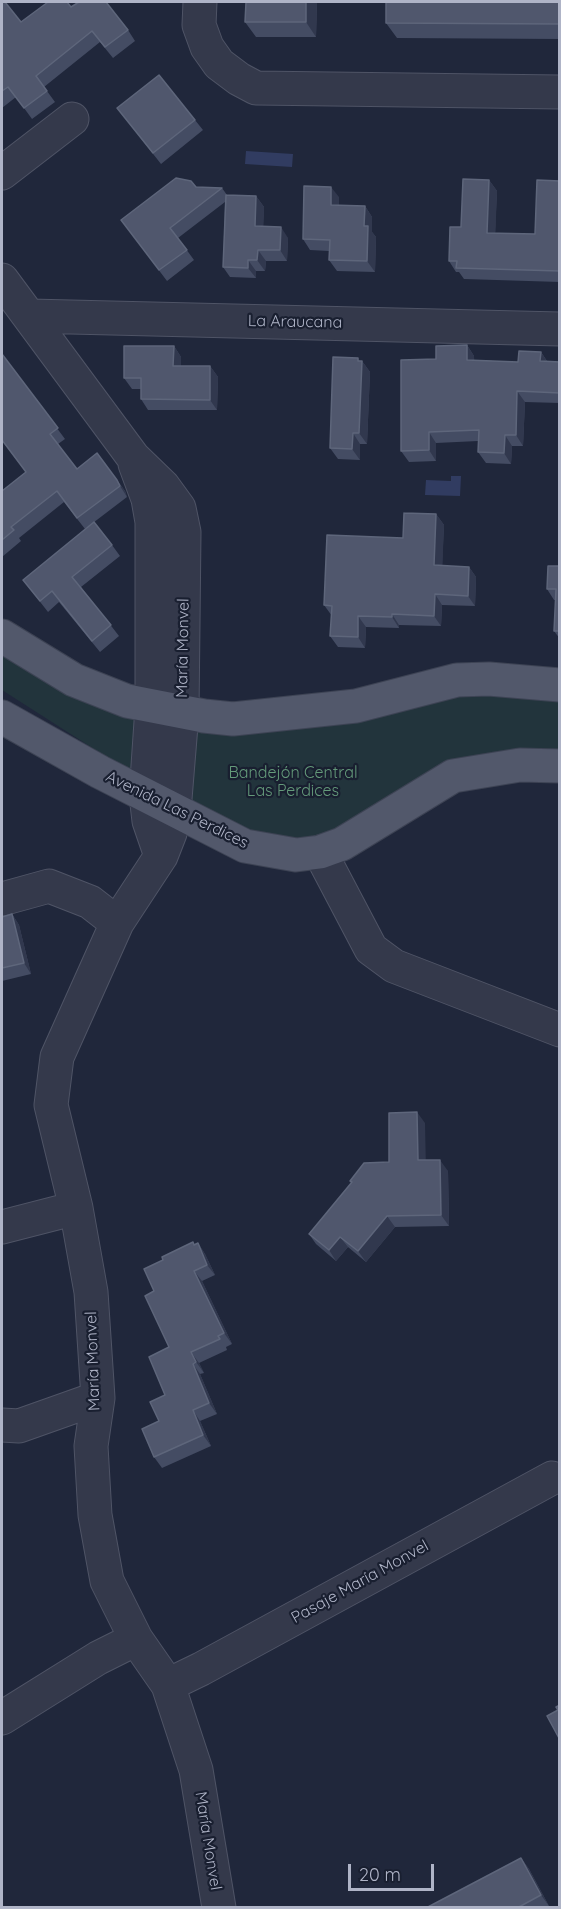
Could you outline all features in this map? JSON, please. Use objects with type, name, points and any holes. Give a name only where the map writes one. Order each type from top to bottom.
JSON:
[{"type":"main road","points":[[2,636],[74,680],[127,701],[167,710],[233,718],[356,706],[457,680],[489,679],[560,685]]},
{"type":"main road","name":"Avenida Las Perdices","points":[[2,717],[174,811],[245,846],[296,855],[320,852],[342,844],[453,776],[520,765],[560,766]]},
{"type":"street","points":[[200,2],[199,25],[207,47],[219,64],[256,88],[560,92]]},
{"type":"street","points":[[2,173],[72,120]]},
{"type":"street","name":"María Monvel","points":[[2,280],[133,457],[163,486],[179,508],[184,532],[167,710],[146,795],[149,821],[161,856]]},
{"type":"street","name":"La Araucana","points":[[30,316],[560,329]]},
{"type":"street","name":"María Monvel","points":[[167,710],[174,811],[170,833],[161,856],[117,923],[57,1056],[51,1105],[76,1208],[91,1292],[98,1398],[91,1446],[95,1515],[107,1581],[136,1639],[168,1685],[196,1770],[219,1908]]},
{"type":"street","points":[[320,852],[370,949],[394,966],[560,1030]]},
{"type":"street","points":[[2,899],[49,886],[90,902],[117,923]]},
{"type":"street","points":[[2,1227],[76,1208]]},
{"type":"street","points":[[2,1425],[19,1426],[98,1398]]},
{"type":"street","name":"Pasaje María Monvel","points":[[168,1685],[552,1478]]},
{"type":"street","points":[[2,1718],[98,1658],[136,1639]]},
{"type":"green space","name":"Bandejón Central Las Perdices","points":[[2,647],[195,722],[469,682],[559,690],[559,753],[339,838],[248,840],[119,765],[2,690]]},
{"type":"water","points":[[246,151],[293,154],[292,167],[245,164]]},
{"type":"water","points":[[451,476],[461,476],[460,496],[425,495],[426,480],[451,481]]},
{"type":"building","points":[[2,2],[5,2],[21,22],[48,2],[67,2],[71,7],[79,2],[106,2],[128,30],[105,47],[92,31],[36,76],[47,91],[24,108],[8,87],[2,91]]},
{"type":"building","points":[[246,2],[306,2],[306,22],[245,22]]},
{"type":"building","points":[[386,2],[560,2],[560,24],[386,23]]},
{"type":"building","points":[[159,75],[195,120],[153,153],[117,108]]},
{"type":"building","points":[[176,178],[191,181],[196,187],[222,188],[170,228],[187,250],[159,270],[121,220]]},
{"type":"building","points":[[463,179],[489,180],[487,233],[535,234],[537,180],[560,181],[560,271],[456,268],[457,261],[449,261],[450,227],[461,227]]},
{"type":"building","points":[[304,186],[331,187],[331,205],[365,206],[364,226],[368,226],[367,261],[329,260],[330,240],[303,239]]},
{"type":"building","points":[[226,195],[256,196],[255,226],[281,227],[280,250],[258,250],[257,260],[248,260],[248,268],[223,267]]},
{"type":"building","points":[[467,345],[467,360],[518,362],[519,351],[541,352],[540,361],[560,362],[560,393],[517,391],[516,435],[505,435],[504,453],[478,452],[479,430],[429,432],[429,450],[401,451],[401,360],[436,359],[436,346]]},
{"type":"building","points":[[124,346],[174,346],[173,366],[210,366],[210,400],[141,399],[141,378],[124,378]]},
{"type":"building","points":[[2,354],[58,428],[50,434],[77,469],[97,453],[120,486],[77,518],[57,491],[11,527],[14,530],[2,540],[2,491],[26,472],[2,440]]},
{"type":"building","points":[[333,357],[358,358],[358,361],[362,361],[359,433],[353,433],[352,449],[330,448]]},
{"type":"building","points":[[404,513],[436,514],[434,565],[469,567],[468,596],[435,594],[434,616],[392,614],[392,617],[358,616],[358,637],[330,636],[332,606],[324,605],[327,535],[403,538]]},
{"type":"building","points":[[94,522],[112,545],[72,577],[111,625],[92,641],[52,591],[40,601],[23,580]]},
{"type":"building","points":[[560,542],[560,631],[554,631],[556,589],[547,589],[548,566],[559,566]]},
{"type":"building","points":[[12,914],[24,963],[2,968],[2,917]]},
{"type":"building","points":[[417,1112],[418,1160],[440,1160],[441,1215],[387,1216],[358,1251],[340,1237],[329,1250],[309,1234],[352,1182],[350,1181],[364,1163],[389,1162],[389,1113]]},
{"type":"building","points":[[193,1242],[194,1245],[198,1243],[207,1265],[194,1271],[224,1333],[218,1336],[220,1339],[191,1352],[196,1362],[193,1364],[209,1403],[193,1410],[203,1435],[154,1457],[142,1429],[159,1421],[150,1402],[165,1395],[149,1357],[169,1347],[145,1296],[154,1291],[144,1269],[163,1260],[162,1257]]},
{"type":"building","points":[[560,1705],[560,1740],[547,1716],[558,1710],[556,1707]]},
{"type":"building","points":[[521,1858],[541,1895],[517,1908],[426,1908]]}]
